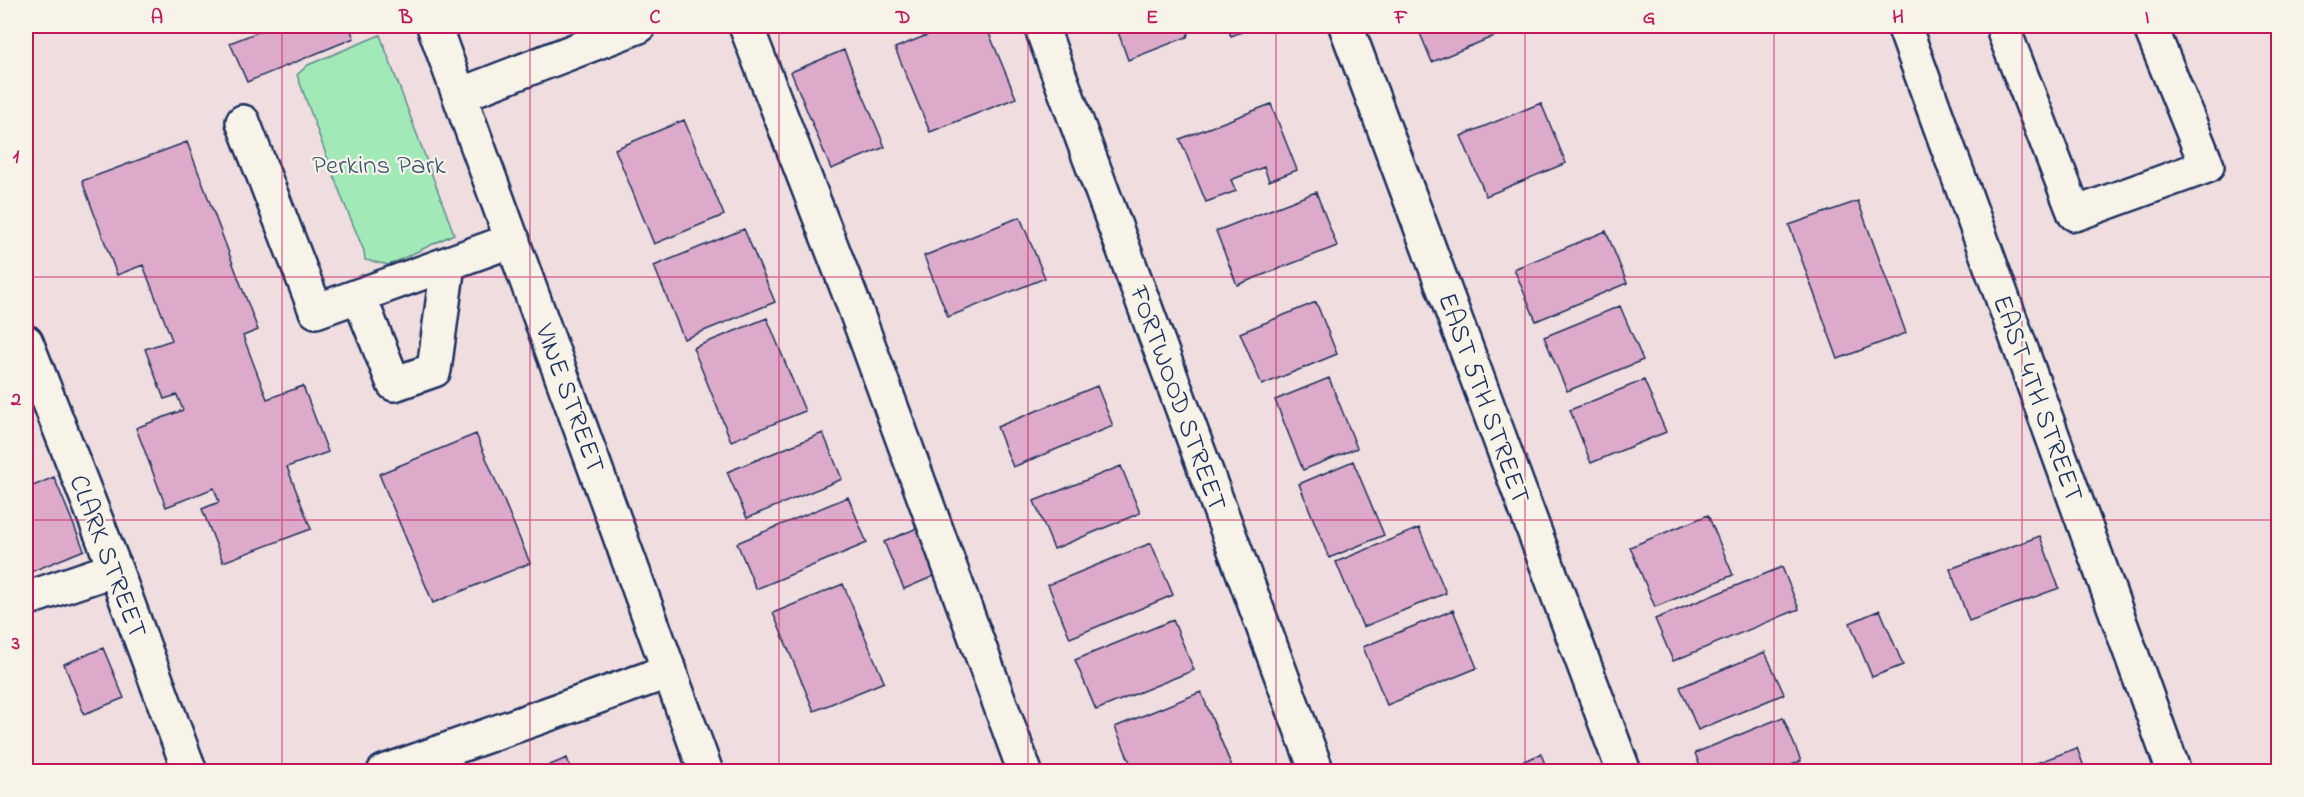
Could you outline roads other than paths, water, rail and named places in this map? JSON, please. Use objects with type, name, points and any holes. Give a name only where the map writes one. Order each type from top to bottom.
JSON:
[{"type":"street","name":"VINE STREET","points":[[434,26],[706,771]]},
{"type":"street","points":[[460,95],[639,26]]},
{"type":"street","points":[[746,26],[850,295],[1025,771]]},
{"type":"street","name":"FORTWOOD STREET","points":[[1041,26],[1317,771]]},
{"type":"street","name":"EAST 5TH STREET","points":[[1346,26],[1624,771]]},
{"type":"street","name":"EAST 4TH STREET","points":[[1904,26],[2174,771]]},
{"type":"street","points":[[2011,28],[2075,214],[2207,166],[2150,26]]},
{"type":"street","points":[[243,122],[316,311],[513,240]]},
{"type":"street","points":[[359,296],[394,384],[434,370],[448,264]]},
{"type":"street","name":"CLARK STREET","points":[[26,342],[115,569],[190,771]]},
{"type":"street","points":[[26,599],[115,569]]},
{"type":"street","points":[[384,771],[670,671]]},
{"type":"park label","name":"Perkins Park","points":[[379,164]]}]
